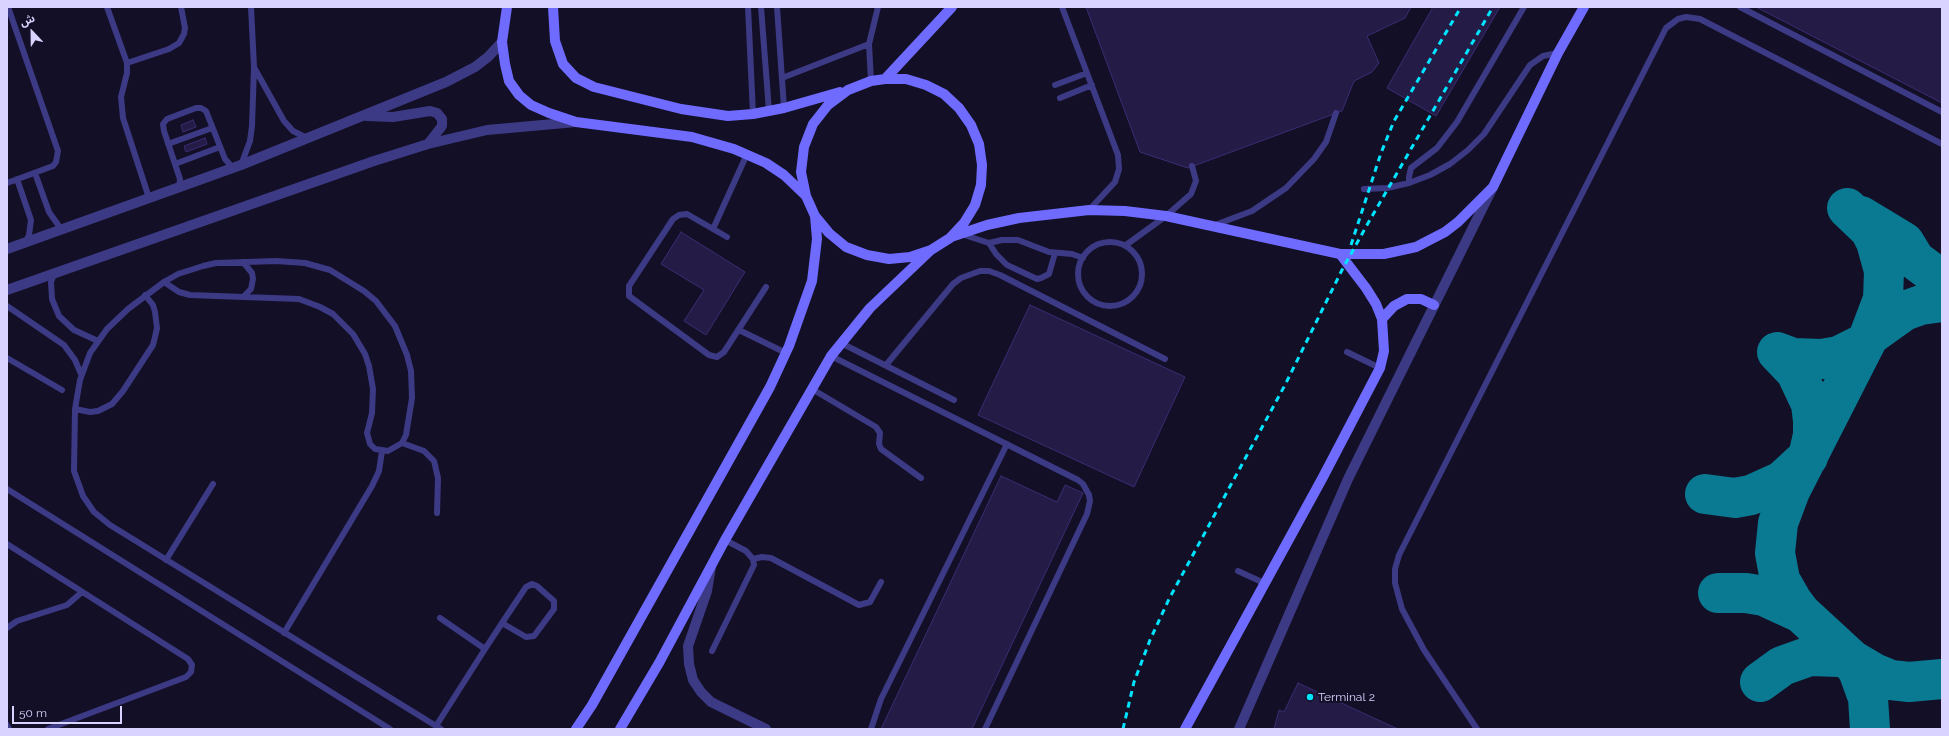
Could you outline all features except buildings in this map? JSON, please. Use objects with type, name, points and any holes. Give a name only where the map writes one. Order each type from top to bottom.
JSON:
[{"type":"main road","points":[[507,7],[502,42],[509,80],[519,95],[531,105],[549,114],[576,122],[692,137],[748,154],[766,163],[784,175],[806,196]]},
{"type":"main road","points":[[553,7],[553,27],[558,54],[568,72],[584,83],[602,89],[703,114],[728,116],[769,111],[848,90],[871,81],[885,79],[912,81],[926,85],[944,94],[959,108],[971,125],[979,144],[982,164],[981,185],[977,198],[964,223],[950,238]]},
{"type":"main road","points":[[885,79],[952,7]]},
{"type":"main road","points":[[620,729],[659,662],[725,540],[831,356],[840,343],[870,308],[931,250],[950,238],[987,225],[1019,218],[1090,210],[1125,211],[1166,216],[1340,254],[1384,254],[1416,247],[1445,232],[1466,215],[1493,186],[1558,53],[1584,7]]},
{"type":"main road","points":[[848,90],[828,105],[813,124],[804,147],[801,172],[806,196],[815,216],[829,233],[846,247],[867,255],[889,259],[910,257],[931,250]]},
{"type":"main road","points":[[576,729],[592,705],[770,387],[786,353],[812,281],[817,239],[815,216]]},
{"type":"main road","points":[[1185,729],[1323,477],[1380,368],[1384,351],[1382,319],[1376,304],[1366,288],[1340,254]]},
{"type":"main road","points":[[1382,319],[1394,306],[1407,298],[1421,298],[1434,305]]},
{"type":"street","points":[[7,249],[237,167],[365,116],[462,75],[488,57],[502,42]]},
{"type":"street","points":[[365,116],[393,117],[430,111],[437,113],[442,119],[442,126],[428,144]]},
{"type":"street","points":[[7,290],[366,163],[428,144],[487,130],[576,122]]},
{"type":"street","points":[[1239,729],[1348,479],[1493,186]]},
{"type":"street","points":[[711,567],[707,591],[688,646],[689,664],[693,680],[701,692],[711,702],[766,729]]},
{"type":"lane","points":[[7,183],[53,166],[56,162],[58,151],[8,7]]},
{"type":"lane","points":[[107,7],[127,63],[121,108],[123,118],[149,198]]},
{"type":"lane","points":[[127,63],[169,49],[179,43],[184,34],[185,28],[181,7]]},
{"type":"lane","points":[[179,188],[180,179],[163,127],[165,121],[196,108],[201,108],[206,112],[227,162],[237,167],[251,133],[254,67],[250,7]]},
{"type":"lane","points":[[748,7],[753,114]]},
{"type":"lane","points":[[762,7],[769,111]]},
{"type":"lane","points":[[777,7],[784,108]]},
{"type":"lane","points":[[871,81],[869,44],[878,7]]},
{"type":"lane","points":[[1062,7],[1116,149],[1119,162],[1117,176],[1111,187],[1090,210]]},
{"type":"lane","points":[[1409,183],[1412,168],[1437,148],[1457,122],[1524,7]]},
{"type":"lane","points":[[1740,7],[1942,112]]},
{"type":"lane","points":[[1477,729],[1424,650],[1402,609],[1395,583],[1397,562],[1399,555],[1666,28],[1671,23],[1682,18],[1694,17],[1700,19],[1942,144]]},
{"type":"lane","points":[[782,78],[869,44]]},
{"type":"lane","points":[[1364,188],[1387,188],[1409,183],[1430,175],[1450,164],[1468,150],[1484,134],[1530,66],[1543,56],[1558,53]]},
{"type":"lane","points":[[254,67],[284,121],[293,131],[309,139]]},
{"type":"lane","points":[[1055,85],[1087,72]]},
{"type":"lane","points":[[1060,98],[1092,85]]},
{"type":"lane","points":[[1215,226],[1252,211],[1286,188],[1314,159],[1326,142],[1336,113]]},
{"type":"lane","points":[[168,144],[212,128]]},
{"type":"lane","points":[[175,164],[220,147]]},
{"type":"lane","points":[[713,229],[748,154]]},
{"type":"lane","points":[[1126,245],[1188,198],[1194,190],[1196,182],[1192,166]]},
{"type":"lane","points":[[35,173],[48,212],[61,229]]},
{"type":"lane","points":[[17,179],[31,220],[31,228],[26,242]]},
{"type":"lane","points":[[727,237],[687,214],[676,217],[629,286],[628,292],[632,300],[709,355],[717,356],[724,352],[766,287]]},
{"type":"lane","points":[[961,234],[989,243],[1002,240],[1018,240],[1055,253],[1072,254],[1083,258]]},
{"type":"lane","points":[[1110,242],[1126,245],[1137,255],[1141,262],[1143,277],[1134,297],[1120,305],[1113,307],[1097,304],[1085,294],[1081,288],[1078,272],[1083,258],[1091,249],[1102,243],[1110,242]]},
{"type":"lane","points":[[989,243],[996,254],[1007,265],[1037,278],[1041,278],[1049,274],[1055,253]]},
{"type":"lane","points":[[164,282],[180,292],[190,295],[299,299],[320,307],[343,323],[359,344],[369,366],[373,401],[367,438],[375,449],[382,451],[396,448],[402,443],[408,424],[412,398],[411,371],[402,340],[395,326],[376,301],[364,291],[341,276],[319,266],[290,261],[216,264],[190,269],[164,282],[145,295],[117,318],[98,341],[81,374],[75,409],[74,471],[82,496],[102,519],[439,728],[485,649],[502,623],[529,585],[537,586],[554,600],[554,609],[536,634],[531,637],[526,637],[502,623]]},
{"type":"lane","points":[[243,262],[252,273],[253,279],[251,289],[243,297]]},
{"type":"lane","points":[[886,365],[953,284],[970,273],[980,271],[989,271],[1000,275],[1165,359]]},
{"type":"lane","points":[[54,274],[51,286],[52,298],[59,316],[74,330],[98,341]]},
{"type":"lane","points":[[75,409],[90,412],[105,408],[118,398],[132,378],[152,345],[157,328],[153,305],[145,295]]},
{"type":"lane","points":[[7,306],[64,345],[75,360],[81,374]]},
{"type":"lane","points":[[739,330],[786,353]]},
{"type":"lane","points":[[840,343],[954,400]]},
{"type":"lane","points":[[1347,352],[1380,368]]},
{"type":"lane","points":[[831,356],[1078,480],[1087,489],[1090,501],[1087,514],[985,729]]},
{"type":"lane","points":[[8,361],[62,390]]},
{"type":"lane","points":[[812,389],[876,427],[880,433],[879,444],[881,449],[921,478]]},
{"type":"lane","points":[[402,443],[424,451],[434,461],[438,478],[436,513]]},
{"type":"lane","points":[[872,729],[881,699],[1007,444]]},
{"type":"lane","points":[[284,633],[372,486],[378,471],[382,451]]},
{"type":"lane","points":[[166,560],[213,484]]},
{"type":"lane","points":[[7,489],[390,729]]},
{"type":"lane","points":[[712,650],[753,570],[753,559],[746,551],[725,540]]},
{"type":"lane","points":[[7,544],[188,659],[192,669],[186,677],[48,729]]},
{"type":"lane","points":[[753,559],[762,557],[771,558],[859,605],[870,602],[881,582]]},
{"type":"lane","points":[[1238,571],[1264,583]]},
{"type":"lane","points":[[7,628],[17,622],[67,606],[82,592]]},
{"type":"lane","points":[[440,618],[485,649]]},
{"type":"lane","points":[[377,729],[382,723]]},
{"type":"lane","points":[[7,725],[8,729]]},
{"type":"taxiway","points":[[1847,208],[1870,230],[1876,242],[1884,271],[1883,299],[1869,336]]},
{"type":"taxiway","points":[[1861,216],[1904,242],[1915,260],[1942,280]]},
{"type":"taxiway","points":[[1942,302],[1921,305],[1904,311],[1869,336],[1790,491],[1778,523],[1775,553],[1780,580],[1792,601],[1801,613],[1852,660],[1874,673],[1891,680],[1909,682],[1942,679]]},
{"type":"taxiway","points":[[1705,494],[1735,498],[1751,495],[1782,481],[1808,457],[1813,435],[1811,404],[1796,372],[1777,352],[1793,358],[1822,359],[1839,356],[1865,343]]},
{"type":"taxiway","points":[[1718,593],[1746,593],[1764,596],[1801,613]]},
{"type":"taxiway","points":[[1760,682],[1782,666],[1810,656],[1839,657],[1852,660],[1859,673],[1868,698],[1870,729]]},
{"type":"railway","points":[[1351,245],[1381,153],[1394,121],[1461,7]]},
{"type":"railway","points":[[1123,729],[1134,682],[1150,640],[1169,599],[1285,385],[1342,270],[1493,7]]},
{"type":"place","name":"Terminal 2","points":[[1310,697]]}]
